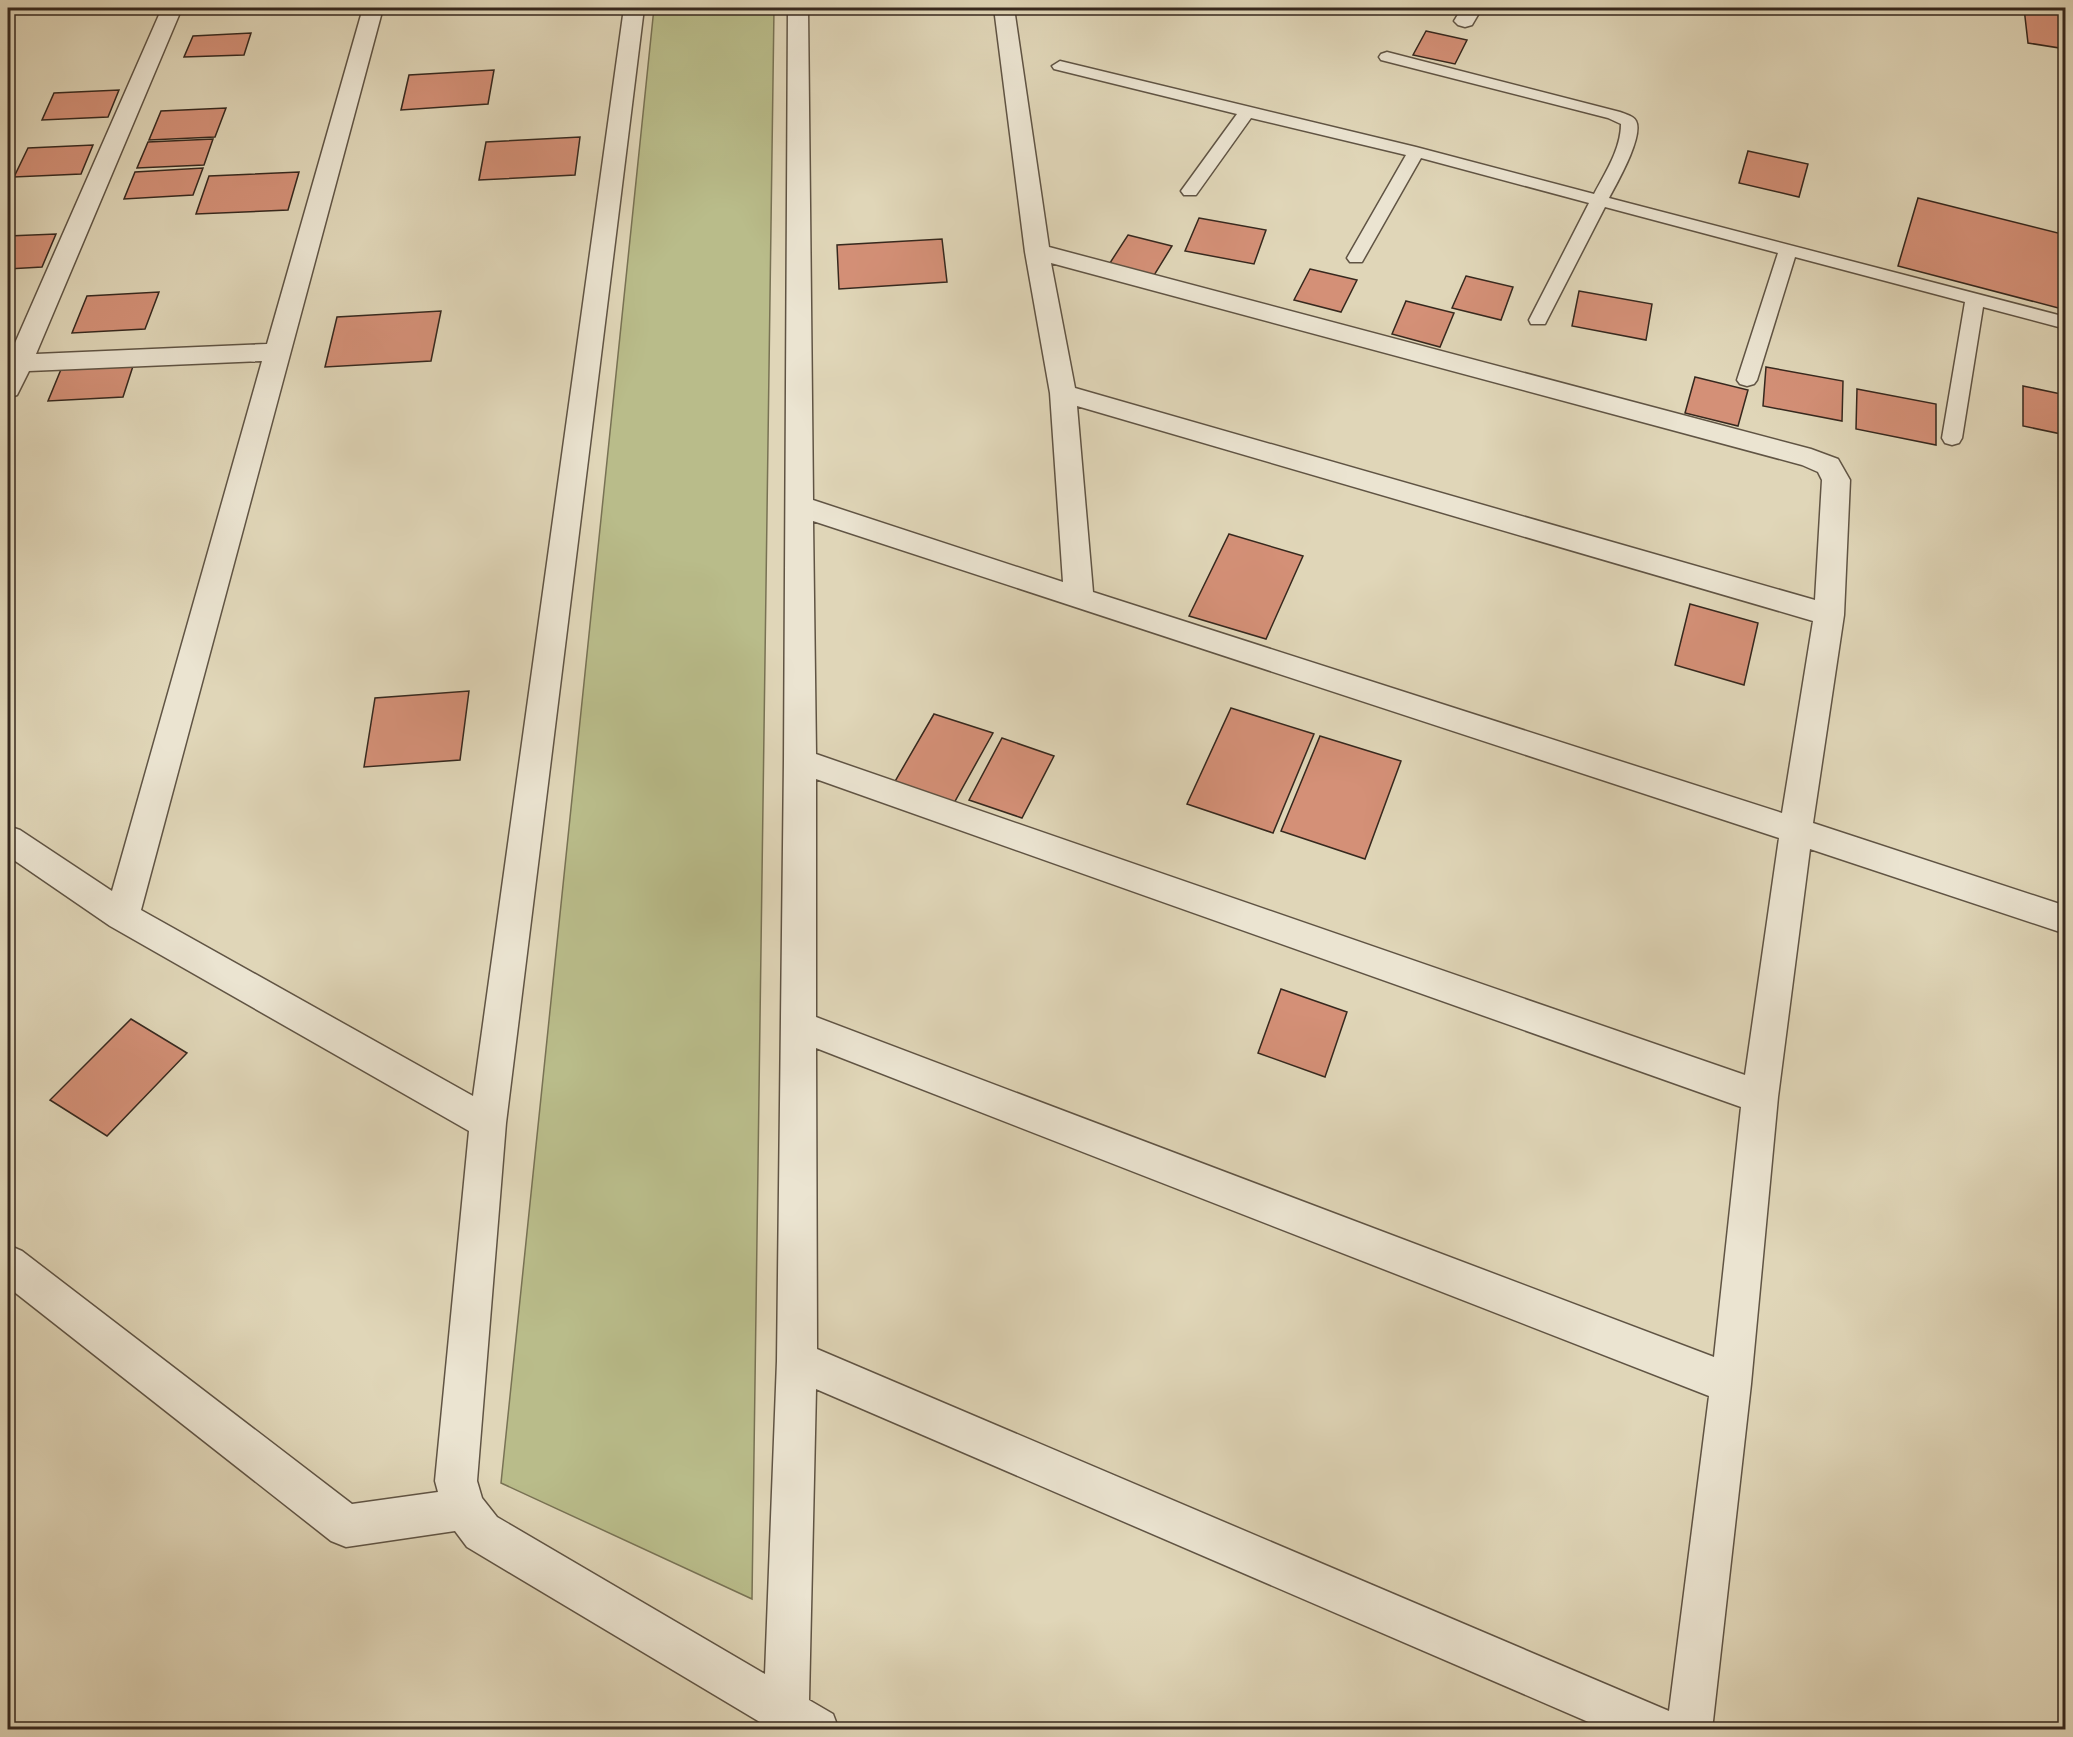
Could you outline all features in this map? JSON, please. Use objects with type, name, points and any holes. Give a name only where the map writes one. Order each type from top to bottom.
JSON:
[{"type":"street","points":[[8,389],[172,8]]},
{"type":"street","points":[[122,916],[373,8]]},
{"type":"street","points":[[634,8],[488,1123],[456,1481],[464,1509],[482,1532],[802,1721]]},
{"type":"street","points":[[798,8],[801,761],[797,1025],[797,1361],[802,1721]]},
{"type":"street","points":[[1004,8],[1037,252],[1063,393],[1078,599]]},
{"type":"street","points":[[1037,252],[1811,458],[1828,466],[1836,480],[1828,615],[1760,1097],[1731,1384],[1689,1730]]},
{"type":"street","points":[[18,363],[278,352]]},
{"type":"street","points":[[1063,393],[1828,615]]},
{"type":"street","points":[[800,506],[1078,599],[1796,830],[2066,920]]},
{"type":"street","points":[[801,761],[1760,1097]]},
{"type":"street","points":[[8,838],[122,916],[488,1123]]},
{"type":"street","points":[[797,1025],[1731,1384]]},
{"type":"street","points":[[8,1264],[346,1527],[464,1509]]},
{"type":"street","points":[[797,1361],[1661,1730]]},
{"type":"lane","points":[[1387,57],[1614,115],[1629,122],[1629,134],[1618,164],[1538,320]]},
{"type":"lane","points":[[1060,66],[1416,152],[2066,323]]},
{"type":"lane","points":[[1190,191],[1247,112]]},
{"type":"lane","points":[[1356,258],[1416,152]]},
{"type":"lane","points":[[1747,380],[1788,250]]},
{"type":"lane","points":[[1952,438],[1975,299]]},
{"type":"green space","points":[[654,8],[774,8],[752,1599],[501,1483]]},
{"type":"building","points":[[2024,8],[2066,13],[2066,49],[2028,43]]},
{"type":"building","points":[[1426,31],[1467,40],[1455,64],[1413,55]]},
{"type":"building","points":[[251,33],[244,55],[184,57],[193,36]]},
{"type":"building","points":[[494,70],[488,104],[401,110],[409,75]]},
{"type":"building","points":[[119,90],[108,117],[42,120],[54,93]]},
{"type":"building","points":[[226,108],[215,137],[149,140],[161,111]]},
{"type":"building","points":[[580,137],[575,175],[479,180],[486,142]]},
{"type":"building","points":[[213,139],[204,165],[137,168],[148,142]]},
{"type":"building","points":[[93,145],[81,174],[14,177],[28,148]]},
{"type":"building","points":[[1748,151],[1808,164],[1799,197],[1739,183]]},
{"type":"building","points":[[203,168],[193,195],[124,199],[135,172]]},
{"type":"building","points":[[299,172],[288,210],[196,214],[209,176]]},
{"type":"building","points":[[1918,198],[2066,235],[2066,310],[1898,266]]},
{"type":"building","points":[[1199,218],[1266,230],[1254,264],[1185,251]]},
{"type":"building","points":[[56,234],[42,267],[8,269],[8,236]]},
{"type":"building","points":[[1128,235],[1172,246],[1153,277],[1108,266]]},
{"type":"building","points":[[942,239],[947,282],[839,289],[837,245]]},
{"type":"building","points":[[1310,269],[1357,280],[1341,312],[1294,300]]},
{"type":"building","points":[[1466,276],[1513,287],[1501,320],[1452,308]]},
{"type":"building","points":[[1579,291],[1652,304],[1646,340],[1572,326]]},
{"type":"building","points":[[159,292],[145,329],[72,333],[87,296]]},
{"type":"building","points":[[1406,301],[1454,313],[1440,347],[1392,334]]},
{"type":"building","points":[[441,311],[431,361],[325,367],[337,317]]},
{"type":"building","points":[[134,363],[123,397],[48,401],[62,367]]},
{"type":"building","points":[[1766,367],[1843,381],[1842,421],[1763,406]]},
{"type":"building","points":[[1695,377],[1748,390],[1738,426],[1685,413]]},
{"type":"building","points":[[2023,386],[2066,395],[2066,435],[2023,426]]},
{"type":"building","points":[[1857,389],[1936,404],[1936,445],[1856,429]]},
{"type":"building","points":[[1229,534],[1303,556],[1266,639],[1189,616]]},
{"type":"building","points":[[1690,604],[1758,623],[1744,685],[1675,665]]},
{"type":"building","points":[[469,691],[460,760],[364,767],[375,698]]},
{"type":"building","points":[[1231,708],[1314,734],[1273,833],[1187,804]]},
{"type":"building","points":[[934,714],[993,733],[954,803],[894,783]]},
{"type":"building","points":[[1320,736],[1401,761],[1365,859],[1281,831]]},
{"type":"building","points":[[1002,738],[1054,756],[1022,818],[969,800]]},
{"type":"building","points":[[1281,989],[1347,1012],[1325,1077],[1258,1053]]},
{"type":"building","points":[[131,1019],[187,1053],[107,1136],[50,1100]]}]
